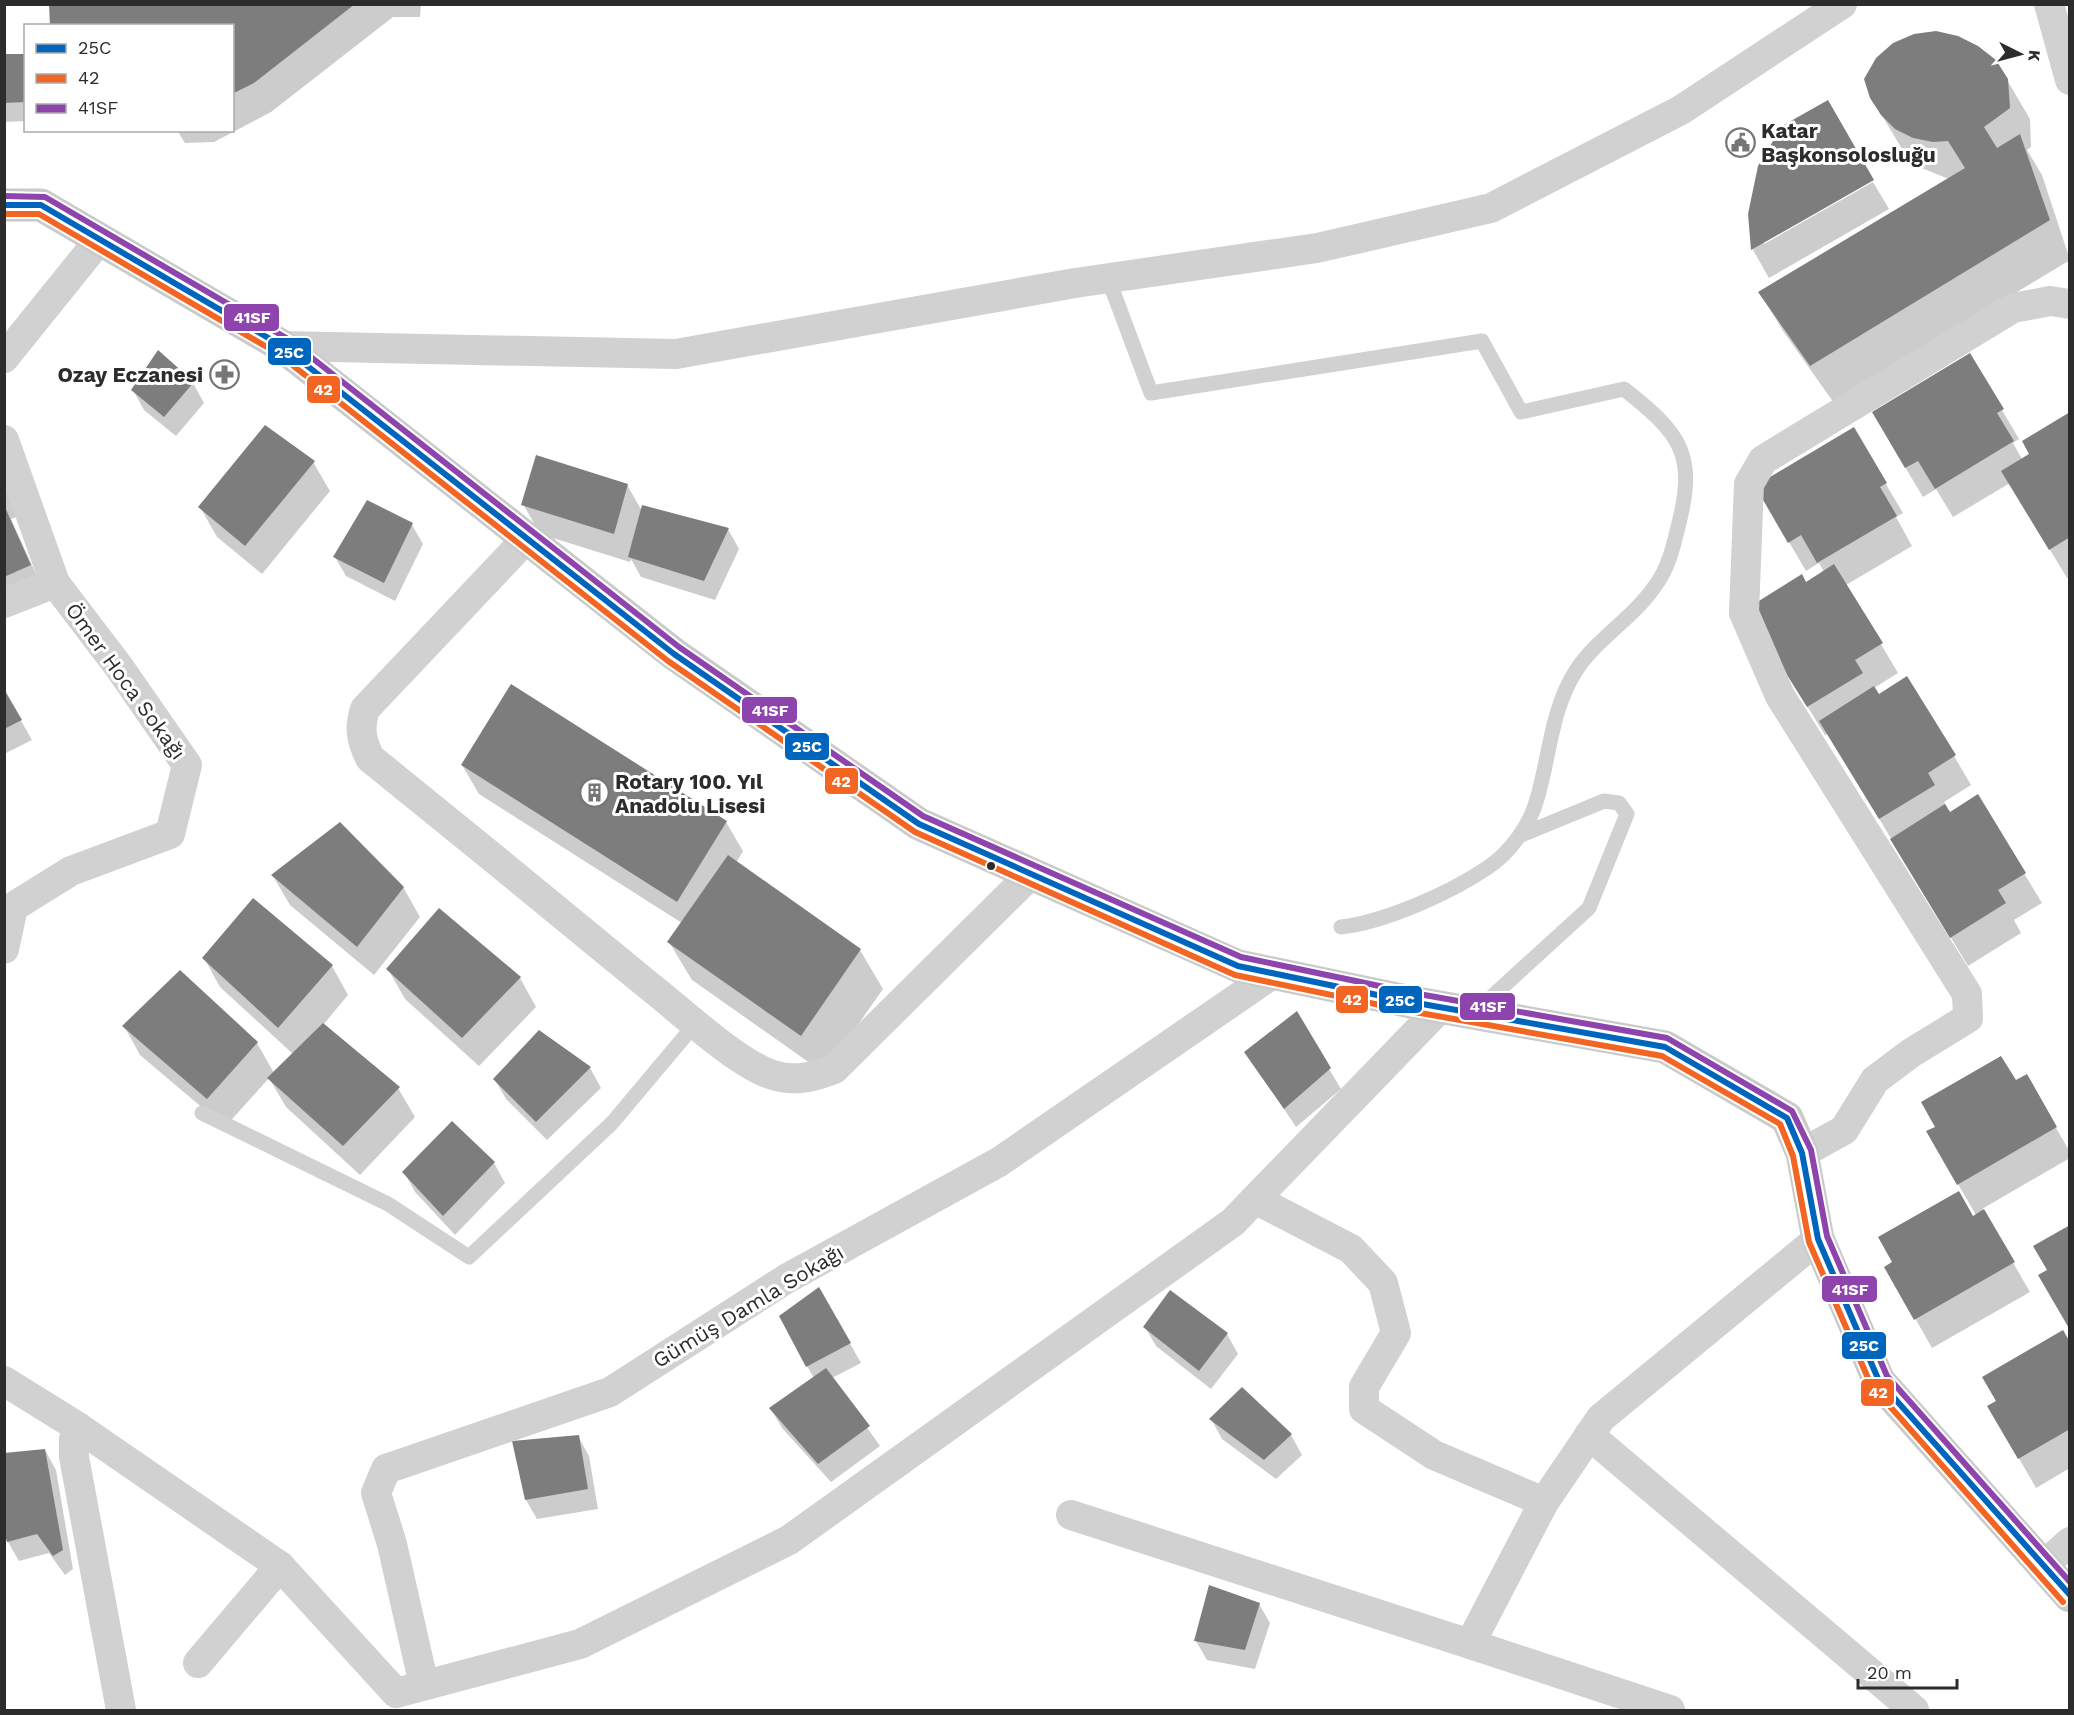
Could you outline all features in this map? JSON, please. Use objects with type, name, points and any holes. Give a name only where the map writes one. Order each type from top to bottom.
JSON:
[{"type":"street","points":[[282,346],[676,354],[834,324],[1108,278],[1317,248],[1491,208],[1681,110],[1842,4]]},
{"type":"street","points":[[2049,4],[2070,80]]},
{"type":"street","points":[[4,205],[41,205],[282,346],[674,654],[918,824],[1238,966],[1440,1008],[1665,1047],[1787,1118],[1802,1153],[1818,1239],[1879,1381],[2070,1596]]},
{"type":"street","points":[[4,358],[100,239]]},
{"type":"street","points":[[1802,1153],[1845,1130],[1875,1080],[1911,1053],[1968,1018],[1967,994],[1780,696],[1744,613],[1749,484],[1763,460],[2013,308],[2050,301],[2070,304]]},
{"type":"street","points":[[4,440],[55,583]]},
{"type":"street","points":[[527,538],[365,709],[360,725],[362,742],[370,758],[752,1066],[773,1076],[795,1079],[816,1076],[834,1069],[1031,874]]},
{"type":"street","name":"Ömer Hoca Sokağı","points":[[4,603],[55,583],[119,667],[188,765],[170,834],[71,871],[9,899],[4,949]]},
{"type":"street","name":"Gümüş Damla Sokağı","points":[[411,1696],[392,1544],[376,1493],[386,1469],[610,1392],[786,1279],[999,1161],[1274,973]]},
{"type":"street","points":[[4,1381],[78,1427],[280,1566],[411,1696],[580,1644],[789,1540],[1233,1222],[1440,1008]]},
{"type":"street","points":[[1255,1199],[1351,1249],[1383,1283],[1396,1333],[1364,1387],[1364,1409],[1434,1455],[1545,1502]]},
{"type":"street","points":[[1470,1644],[1545,1502],[1600,1418],[1818,1239]]},
{"type":"street","points":[[78,1427],[74,1439],[74,1457],[121,1710]]},
{"type":"street","points":[[1589,1435],[1914,1710]]},
{"type":"street","points":[[1071,1515],[1470,1644],[1665,1710]]},
{"type":"street","points":[[2042,1567],[2070,1542]]},
{"type":"street","points":[[198,1663],[280,1566]]},
{"type":"lane","points":[[1108,278],[1151,393],[1482,341],[1521,412],[1624,389],[1656,413],[1674,435],[1687,465],[1684,502],[1671,556],[1655,587],[1578,669],[1562,698],[1537,800],[1521,835],[1489,867],[1425,900],[1360,925],[1341,927]]},
{"type":"lane","points":[[1474,1013],[1589,908],[1627,814],[1618,802],[1604,801],[1521,835]]},
{"type":"lane","points":[[202,1113],[388,1204],[469,1257],[612,1123],[696,1023]]},
{"type":"building","points":[[49,4],[355,4],[254,83],[234,93],[234,24],[50,24]]},
{"type":"building","points":[[1936,31],[1958,36],[1978,46],[1996,60],[2008,79],[2010,108],[1984,127],[1997,148],[2020,134],[2050,220],[1810,366],[1758,292],[1965,168],[1948,141],[1933,142],[1913,138],[1895,129],[1881,115],[1870,98],[1864,79],[1876,58],[1893,43],[1914,34]]},
{"type":"building","points":[[4,54],[24,54],[24,102],[4,103]]},
{"type":"building","points":[[1828,100],[1874,180],[1751,250],[1748,214],[1758,166],[1782,126]]},
{"type":"building","points":[[158,350],[194,382],[164,417],[131,390]]},
{"type":"building","points":[[1970,353],[2004,409],[1997,413],[2014,441],[1935,489],[1918,461],[1905,468],[1872,412]]},
{"type":"building","points":[[2070,412],[2070,537],[2049,550],[2001,471],[2029,454],[2022,441]]},
{"type":"building","points":[[265,425],[315,461],[245,546],[198,507]]},
{"type":"building","points":[[1854,427],[1887,483],[1880,487],[1897,516],[1817,563],[1801,535],[1788,543],[1755,486]]},
{"type":"building","points":[[536,455],[628,484],[614,534],[521,505]]},
{"type":"building","points":[[367,500],[413,523],[384,583],[333,557]]},
{"type":"building","points":[[4,505],[31,565],[4,577]]},
{"type":"building","points":[[642,505],[729,528],[704,581],[628,557]]},
{"type":"building","points":[[1834,564],[1883,643],[1855,660],[1863,673],[1807,707],[1746,609],[1802,574],[1806,582]]},
{"type":"building","points":[[1907,676],[1956,755],[1928,773],[1935,785],[1879,819],[1819,721],[1874,686],[1879,694]]},
{"type":"building","name":"Rotary 100. Yıl Anadolu Lisesi","points":[[511,684],[727,821],[677,902],[461,765]]},
{"type":"building","points":[[4,689],[22,720],[4,729]]},
{"type":"building","points":[[1978,794],[2026,873],[1998,890],[2006,903],[1950,938],[1890,839],[1945,804],[1950,812]]},
{"type":"building","points":[[340,822],[404,887],[357,947],[271,875]]},
{"type":"building","points":[[728,855],[861,949],[801,1036],[667,942]]},
{"type":"building","points":[[253,898],[333,965],[278,1028],[202,958]]},
{"type":"building","points":[[439,908],[521,977],[462,1038],[386,969]]},
{"type":"building","points":[[180,970],[258,1042],[207,1099],[122,1026]]},
{"type":"building","points":[[1297,1011],[1331,1068],[1284,1109],[1244,1052]]},
{"type":"building","points":[[323,1023],[400,1087],[343,1146],[267,1078]]},
{"type":"building","points":[[539,1030],[591,1067],[536,1122],[493,1079]]},
{"type":"building","points":[[2001,1056],[2016,1080],[2027,1074],[2057,1127],[1957,1185],[1926,1131],[1935,1127],[1921,1102]]},
{"type":"building","points":[[452,1121],[495,1162],[443,1216],[402,1172]]},
{"type":"building","points":[[1959,1191],[1973,1216],[1984,1209],[2015,1262],[1914,1320],[1884,1267],[1892,1262],[1878,1237]]},
{"type":"building","points":[[2070,1225],[2070,1330],[2038,1275],[2047,1270],[2033,1246]]},
{"type":"building","points":[[819,1287],[851,1343],[806,1367],[779,1316]]},
{"type":"building","points":[[1170,1290],[1228,1333],[1199,1371],[1143,1327]]},
{"type":"building","points":[[2063,1330],[2070,1342],[2070,1429],[2018,1459],[1987,1406],[1996,1401],[1982,1377]]},
{"type":"building","points":[[826,1368],[870,1426],[818,1464],[769,1408]]},
{"type":"building","points":[[1242,1387],[1292,1434],[1264,1460],[1209,1419]]},
{"type":"building","points":[[579,1435],[588,1489],[525,1500],[512,1441]]},
{"type":"building","points":[[45,1449],[63,1550],[53,1556],[37,1534],[7,1542],[4,1532],[4,1453]]},
{"type":"building","points":[[1209,1585],[1260,1603],[1245,1650],[1194,1641]]},
{"type":"transit line","name":"41SF","points":[[4,196],[45,197],[288,339],[679,647],[923,816],[1241,957],[1413,993],[1667,1038],[1792,1111],[1811,1150],[1827,1236],[1887,1376],[2070,1582]]},
{"type":"transit line","name":"25C","points":[[4,205],[41,205],[282,346],[674,654],[919,824],[1238,966],[1411,1002],[1665,1047],[1787,1118],[1802,1153],[1818,1239],[1879,1381],[2070,1595]]},
{"type":"transit line","name":"42","points":[[4,214],[39,214],[277,353],[668,661],[915,832],[1235,975],[1409,1011],[1662,1056],[1780,1124],[1793,1156],[1809,1242],[1871,1385],[2063,1602]]},
{"type":"place","name":"Katar Başkonsolosluğu","points":[[1740,142]]},
{"type":"place","name":"Ozay Eczanesi","points":[[224,374]]},
{"type":"place","name":"Rotary 100. Yıl Anadolu Lisesi","points":[[594,793]]}]
